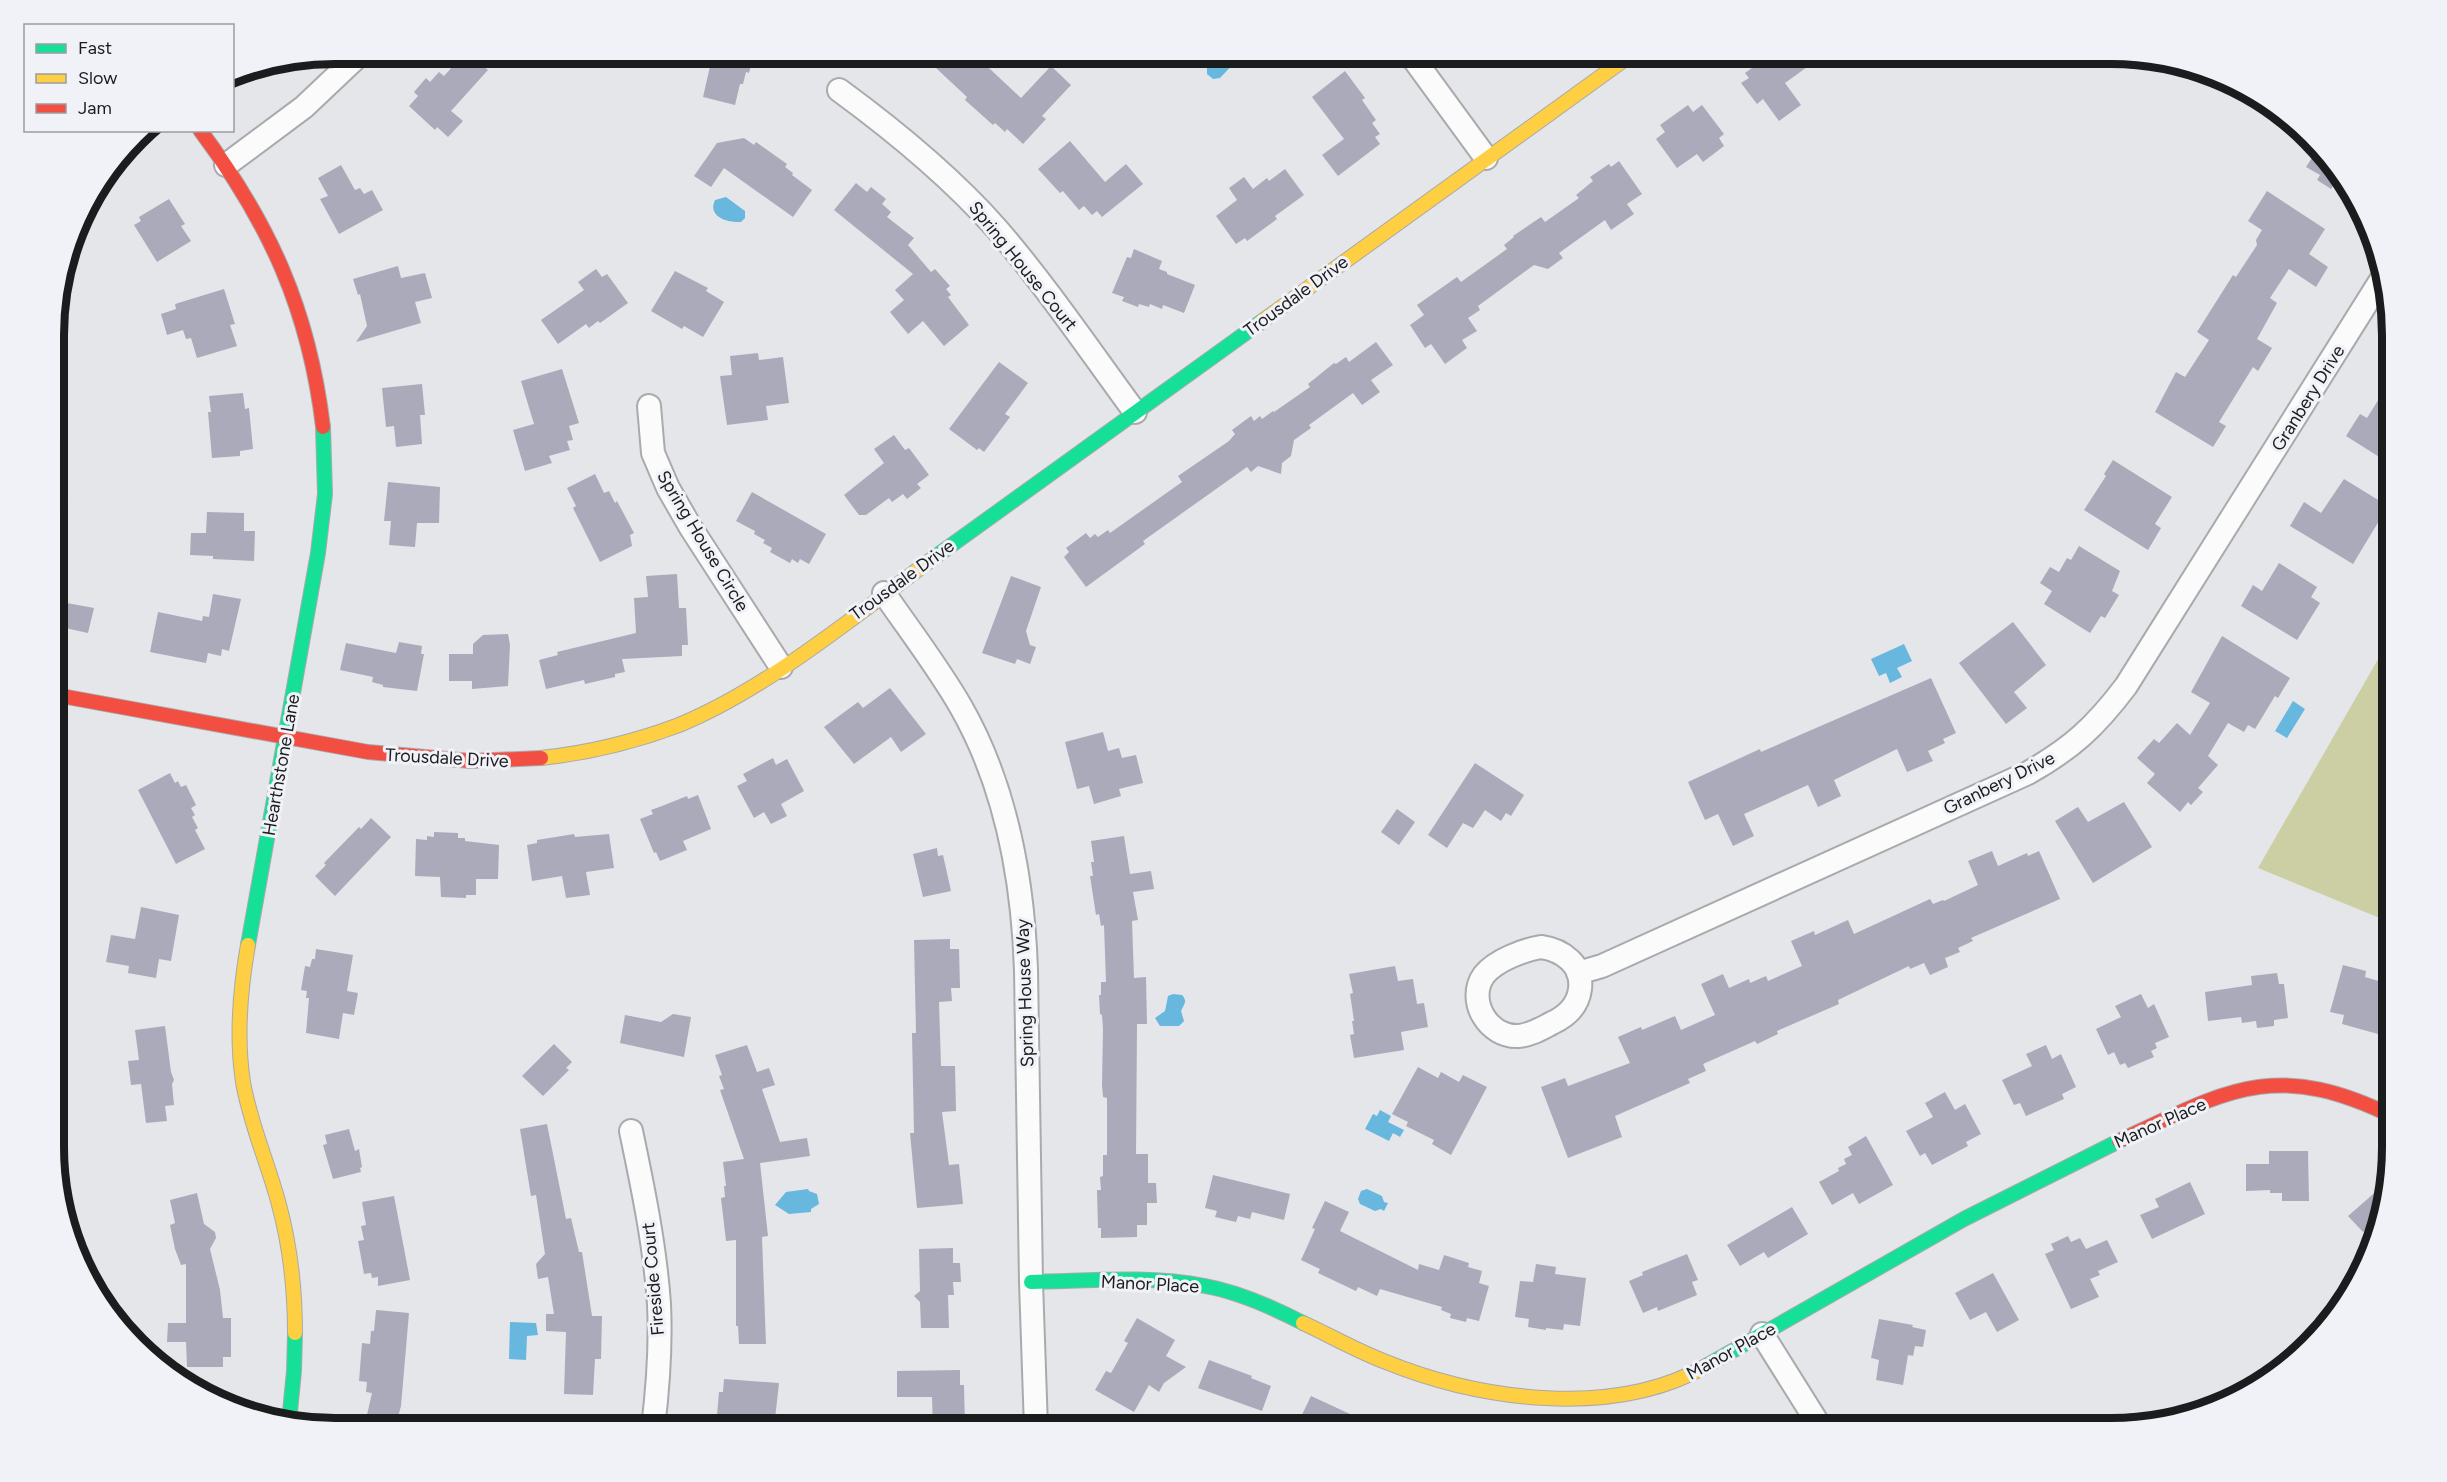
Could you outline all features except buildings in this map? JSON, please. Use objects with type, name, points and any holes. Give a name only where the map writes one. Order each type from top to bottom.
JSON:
[{"type":"street","points":[[226,165],[304,107],[349,64]]},
{"type":"street","points":[[1417,64],[1486,158]]},
{"type":"street","name":"Trousdale Drive","points":[[64,696],[403,758],[444,761],[509,762],[551,759],[620,744],[676,726],[727,701],[781,667],[1618,64]]},
{"type":"street","name":"Spring House Court","points":[[839,90],[936,169],[996,229],[1051,296],[1135,412]]},
{"type":"street","name":"Hearthstone Lane","points":[[201,132],[226,165],[273,245],[291,284],[313,357],[323,423],[325,487],[321,528],[286,738],[244,967],[239,1028],[247,1100],[273,1183],[288,1246],[295,1336],[290,1413]]},
{"type":"street","name":"Granbery Drive","points":[[1578,973],[1602,966],[2028,773],[2075,744],[2107,711],[2126,686],[2378,285]]},
{"type":"street","name":"Spring House Circle","points":[[649,406],[653,453],[668,488],[781,667]]},
{"type":"street","name":"Spring House Way","points":[[884,593],[942,676],[975,735],[998,791],[1019,881],[1025,932],[1036,1418]]},
{"type":"street","points":[[1541,947],[1556,951],[1569,959],[1578,973],[1580,988],[1572,1010],[1558,1020],[1532,1032],[1518,1036],[1503,1034],[1493,1028],[1480,1010],[1478,990],[1483,976],[1493,967],[1526,951],[1541,947]]},
{"type":"street","name":"Manor Place","points":[[1031,1282],[1160,1281],[1205,1286],[1273,1308],[1387,1363],[1455,1385],[1523,1395],[1603,1397],[1661,1386],[1701,1369],[1901,1253],[1994,1203],[2107,1146],[2239,1089],[2282,1084],[2317,1088],[2347,1096],[2382,1112]]},
{"type":"street","name":"Fireside Court","points":[[632,1131],[651,1237],[658,1302],[658,1371],[654,1418]]},
{"type":"street","points":[[1762,1335],[1815,1418]]},
{"type":"green space","points":[[2382,652],[2382,919],[2258,868]]},
{"type":"water","points":[[1210,64],[1233,64],[1220,78],[1213,79],[1207,74],[1207,67]]},
{"type":"water","points":[[726,197],[745,211],[745,218],[741,222],[725,220],[716,215],[713,206],[715,200]]},
{"type":"water","points":[[1904,644],[1912,661],[1897,668],[1902,677],[1890,683],[1886,673],[1879,676],[1871,659]]},
{"type":"water","points":[[2293,701],[2305,709],[2287,738],[2275,731]]},
{"type":"water","points":[[1182,995],[1185,999],[1181,1011],[1184,1021],[1179,1026],[1160,1026],[1155,1018],[1165,1011],[1168,996]]},
{"type":"water","points":[[1380,1110],[1391,1116],[1388,1122],[1404,1130],[1400,1137],[1393,1133],[1389,1141],[1365,1129],[1373,1114],[1377,1116]]},
{"type":"water","points":[[808,1189],[817,1194],[819,1204],[811,1209],[811,1212],[789,1214],[775,1205],[786,1192]]},
{"type":"water","points":[[1367,1189],[1382,1196],[1384,1202],[1388,1203],[1384,1211],[1381,1209],[1375,1211],[1360,1204],[1358,1199],[1361,1191]]},
{"type":"water","points":[[510,1322],[536,1323],[538,1335],[527,1336],[526,1360],[509,1359]]},
{"type":"water","points":[[884,1414],[916,1414],[916,1418],[884,1418]]},
{"type":"traffic: fast","points":[[935,557],[1261,322]]},
{"type":"traffic: fast","points":[[248,945],[318,553],[325,494],[323,427]]},
{"type":"traffic: fast","points":[[1706,1366],[1964,1219],[2119,1141]]},
{"type":"traffic: fast","points":[[1031,1282],[1118,1279],[1184,1283],[1243,1296],[1303,1323]]},
{"type":"traffic: fast","points":[[290,1413],[295,1333]]},
{"type":"traffic: slow","points":[[1261,322],[1618,64]]},
{"type":"traffic: slow","points":[[541,758],[628,742],[679,725],[712,710],[745,692],[811,649],[935,557]]},
{"type":"traffic: slow","points":[[248,945],[240,1013],[243,1082],[286,1233],[293,1283],[295,1333]]},
{"type":"traffic: slow","points":[[1303,1323],[1375,1358],[1423,1375],[1504,1394],[1546,1398],[1589,1398],[1630,1393],[1669,1383],[1706,1366]]},
{"type":"traffic: jam","points":[[201,132],[247,200],[282,270],[308,344],[323,427]]},
{"type":"traffic: jam","points":[[64,696],[368,752],[471,761],[541,758]]},
{"type":"traffic: jam","points":[[2119,1141],[2191,1108],[2252,1088],[2283,1085],[2315,1089],[2351,1099],[2382,1112]]}]
